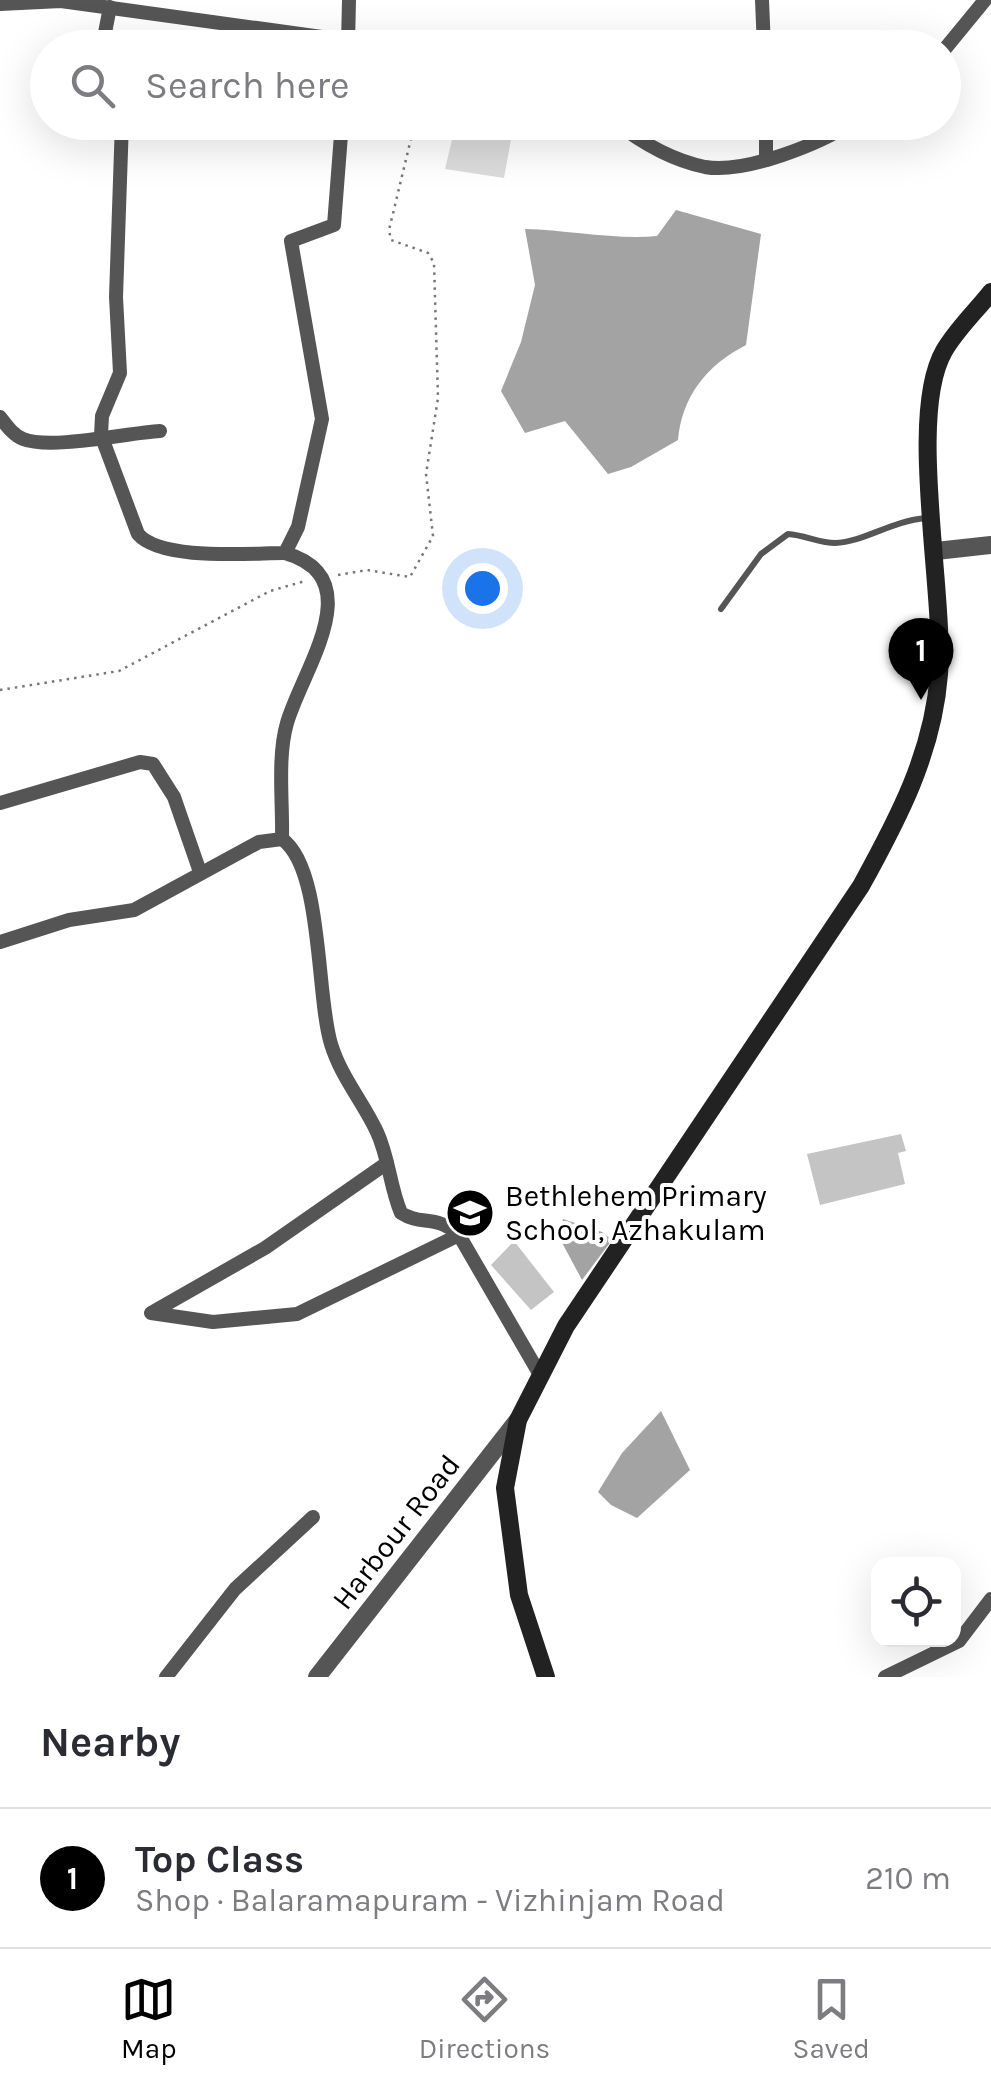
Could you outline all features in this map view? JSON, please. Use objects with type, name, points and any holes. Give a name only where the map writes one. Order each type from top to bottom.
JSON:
[{"type":"main road","points":[[546,1677],[519,1595],[505,1488],[518,1420],[566,1326],[861,886],[902,814],[926,747],[939,678],[928,400],[944,350],[991,292]]},
{"type":"street","points":[[0,4],[61,0],[262,30]]},
{"type":"street","points":[[348,30],[349,0]]},
{"type":"street","points":[[762,0],[763,30]]},
{"type":"street","points":[[960,30],[985,0]]},
{"type":"street","points":[[106,30],[110,7]]},
{"type":"street","points":[[121,140],[116,297],[120,373],[102,416],[102,435],[138,534],[146,544],[159,549],[285,552],[310,560],[323,577],[326,632],[286,724],[282,839]]},
{"type":"street","points":[[285,552],[298,526],[322,418],[291,241],[334,225],[341,140]]},
{"type":"street","points":[[642,140],[658,150],[710,168],[766,160],[818,140]]},
{"type":"street","points":[[766,140],[766,160]]},
{"type":"street","points":[[0,417],[18,437],[28,441],[70,442],[160,430]]},
{"type":"street","points":[[936,552],[991,545]]},
{"type":"street","points":[[0,803],[140,762],[153,764],[174,797],[200,872]]},
{"type":"street","points":[[0,942],[69,920],[134,910],[259,842],[282,839],[293,847],[314,921],[330,1042],[346,1084],[379,1138],[401,1213],[410,1219],[446,1222],[459,1235],[539,1374]]},
{"type":"street","points":[[387,1163],[265,1248],[151,1313],[213,1322],[297,1314],[459,1235]]},
{"type":"street","name":"Harbour Road","points":[[317,1677],[518,1420]]},
{"type":"street","points":[[166,1677],[235,1588],[314,1517]]},
{"type":"street","points":[[885,1677],[960,1641],[991,1600]]},
{"type":"lane","points":[[721,610],[761,554],[788,534],[831,543],[851,540],[898,521],[932,517]]},
{"type":"shaded area","points":[[452,140],[511,140],[504,178],[445,169]]},
{"type":"shaded area","points":[[676,210],[761,234],[746,345],[719,362],[699,384],[685,409],[678,440],[631,467],[608,474],[565,421],[525,433],[501,391],[521,342],[535,285],[525,229],[657,236]]},
{"type":"shaded area","points":[[563,1219],[602,1232],[612,1240],[582,1280],[559,1237]]},
{"type":"shaded area","points":[[661,1411],[690,1470],[637,1518],[611,1505],[598,1492],[622,1453]]},
{"type":"building","points":[[901,1134],[906,1151],[898,1153],[905,1184],[820,1205],[807,1154]]},
{"type":"building","points":[[514,1241],[554,1292],[531,1310],[491,1265]]},
{"type":"place","name":"Top Class","points":[[921,700]]},
{"type":"place","name":"Bethlehem Primary School, Azhakulam","points":[[470,1213]]}]
